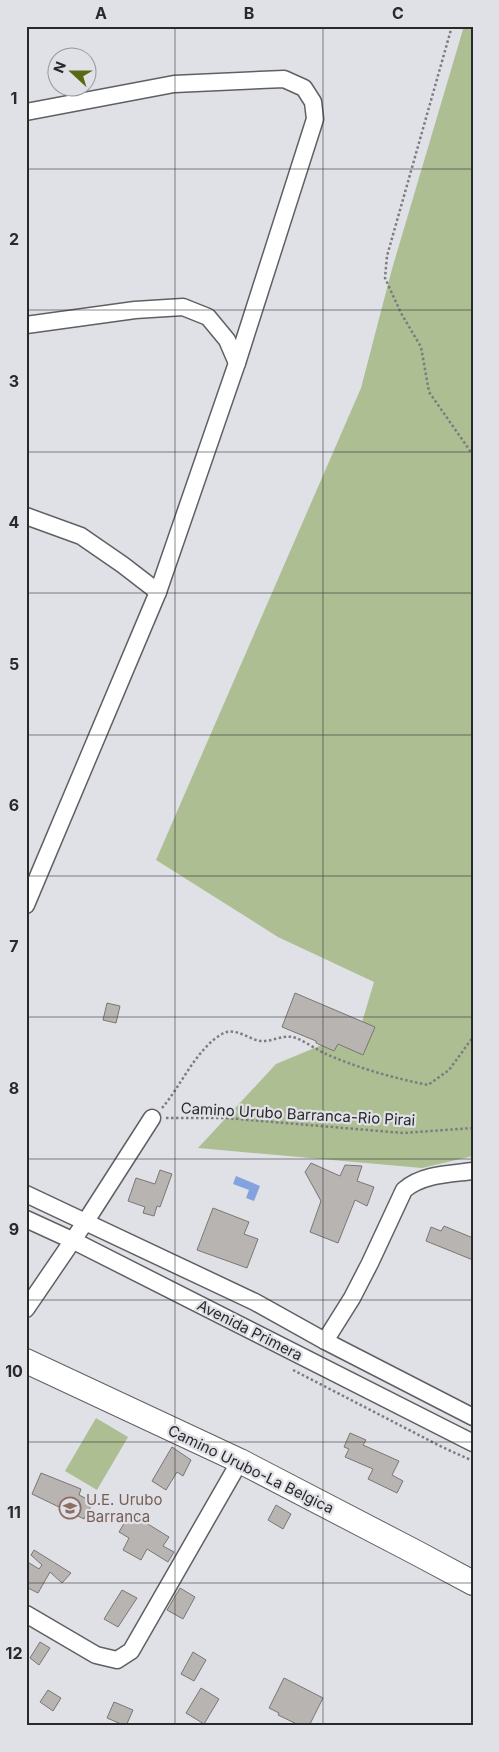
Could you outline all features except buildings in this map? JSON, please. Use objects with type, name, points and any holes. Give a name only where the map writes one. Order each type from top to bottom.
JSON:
[{"type":"main road","name":"Camino Urubo-La Belgica","points":[[26,1361],[240,1461],[473,1583]]},
{"type":"street","points":[[26,112],[174,84],[284,79],[304,88],[313,102],[314,119],[237,363],[158,592],[26,904]]},
{"type":"street","points":[[26,325],[135,310],[183,307],[208,316],[227,340],[237,363]]},
{"type":"street","points":[[26,516],[81,536],[158,592]]},
{"type":"street","points":[[26,1309],[74,1240],[152,1118]]},
{"type":"street","points":[[325,1341],[366,1272],[404,1190],[412,1183],[424,1178],[473,1171]]},
{"type":"street","name":"Avenida Primera","points":[[26,1194],[255,1302],[325,1341],[473,1417]]},
{"type":"street","name":"Avenida Primera","points":[[26,1219],[74,1240],[473,1443]]},
{"type":"street","points":[[26,1614],[96,1655],[117,1660],[130,1651],[240,1461]]},
{"type":"path","points":[[452,26],[387,256],[385,278],[401,313],[421,347],[429,392],[473,455]]},
{"type":"path","points":[[152,1118],[169,1100],[194,1062],[223,1033],[238,1032],[261,1041],[292,1037],[326,1054],[365,1069],[428,1085],[449,1070],[473,1037]]},
{"type":"path","name":"Camino Urubo Barranca-Rio Pirai","points":[[152,1118],[226,1118],[403,1133],[473,1128]]},
{"type":"green space","points":[[464,26],[473,26],[473,1156],[422,1168],[198,1148],[276,1064],[360,1029],[374,982],[278,937],[156,860],[361,388],[392,269]]},
{"type":"green space","points":[[96,1418],[128,1437],[97,1490],[65,1471]]},
{"type":"water","points":[[236,1176],[260,1186],[254,1201],[246,1198],[249,1190],[233,1184]]},
{"type":"place","name":"U.E. Urubo Barranca","points":[[70,1508]]}]
